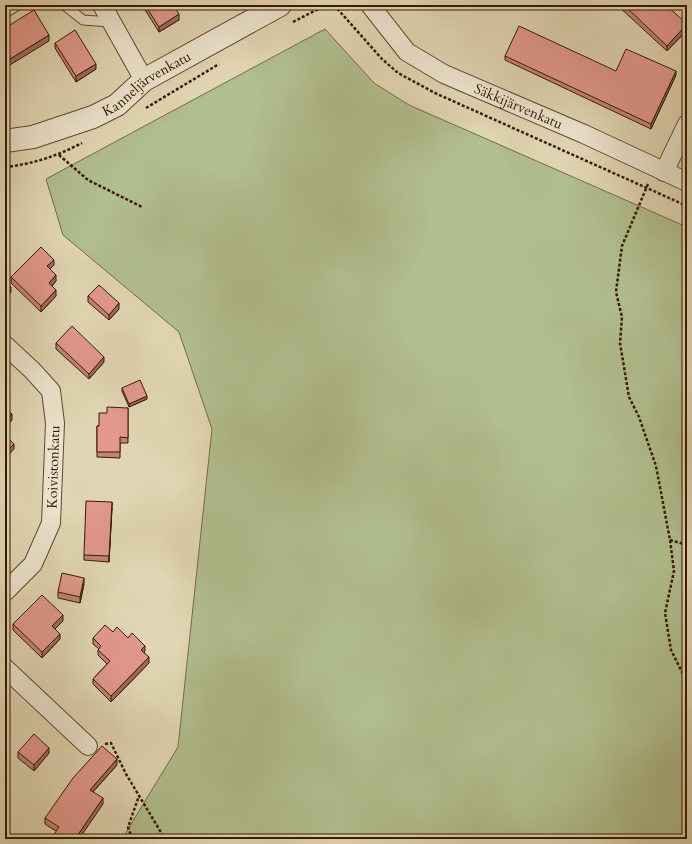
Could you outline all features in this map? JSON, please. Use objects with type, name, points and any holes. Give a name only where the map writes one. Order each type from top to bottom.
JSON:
[{"type":"street","points":[[102,5],[144,80]]},
{"type":"street","name":"Säkkijärvenkatu","points":[[370,5],[408,52],[444,74],[584,134],[687,182]]},
{"type":"street","name":"Kanneljärvenkatu","points":[[5,141],[32,137],[93,117],[117,105],[144,80],[285,14]]},
{"type":"street","points":[[664,172],[687,124]]},
{"type":"street","name":"Koivistonkatu","points":[[5,345],[32,370],[51,391],[55,423],[51,523],[33,564],[5,592]]},
{"type":"street","points":[[5,668],[88,746]]},
{"type":"lane","points":[[5,13],[18,5]]},
{"type":"lane","points":[[64,5],[83,20],[111,22]]},
{"type":"path","points":[[285,14],[326,5]]},
{"type":"path","points":[[140,112],[224,61]]},
{"type":"path","points":[[5,167],[26,165],[59,155],[89,140]]},
{"type":"path","points":[[59,155],[88,180],[142,207]]},
{"type":"path","points":[[646,188],[622,246],[616,292],[622,317],[620,343],[629,398],[639,416],[656,466],[670,540],[674,571],[665,613],[671,650],[687,682]]},
{"type":"path","points":[[670,540],[687,545]]},
{"type":"path","points":[[88,746],[111,743],[139,796],[165,839]]},
{"type":"path","points":[[132,839],[128,826],[139,796]]},
{"type":"green space","points":[[325,29],[374,83],[409,105],[687,227],[687,839],[122,839],[178,747],[212,429],[179,332],[63,235],[46,179]]},
{"type":"building","points":[[145,5],[173,5],[179,14],[159,27]]},
{"type":"building","points":[[624,5],[666,5],[687,24],[667,46]]},
{"type":"building","points":[[34,10],[49,35],[5,62],[5,28]]},
{"type":"building","points":[[519,26],[616,71],[626,49],[676,71],[651,124],[505,56]]},
{"type":"building","points":[[75,30],[96,64],[76,76],[55,43]]},
{"type":"building","points":[[41,247],[54,260],[47,266],[56,275],[49,283],[56,290],[41,306],[11,277]]},
{"type":"building","points":[[5,282],[11,287],[5,293]]},
{"type":"building","points":[[99,285],[119,303],[109,315],[88,296]]},
{"type":"building","points":[[72,326],[104,357],[89,374],[56,343]]},
{"type":"building","points":[[140,380],[147,396],[129,404],[122,388]]},
{"type":"building","points":[[107,407],[128,408],[128,438],[120,437],[120,452],[97,452],[97,426],[99,426],[99,413],[107,413]]},
{"type":"building","points":[[5,408],[12,414],[5,422]]},
{"type":"building","points":[[5,435],[14,444],[5,453]]},
{"type":"building","points":[[86,501],[112,502],[109,556],[84,555]]},
{"type":"building","points":[[62,573],[84,578],[80,597],[58,592]]},
{"type":"building","points":[[42,595],[63,615],[52,626],[60,634],[42,652],[13,624]]},
{"type":"building","points":[[105,625],[113,632],[117,627],[128,638],[132,633],[145,646],[141,650],[149,657],[111,696],[93,679],[110,661],[98,650],[101,646],[93,638]]},
{"type":"building","points":[[34,734],[49,748],[34,765],[18,752]]},
{"type":"building","points":[[102,746],[117,759],[90,790],[103,798],[75,839],[51,839],[59,827],[45,818],[73,778]]}]
